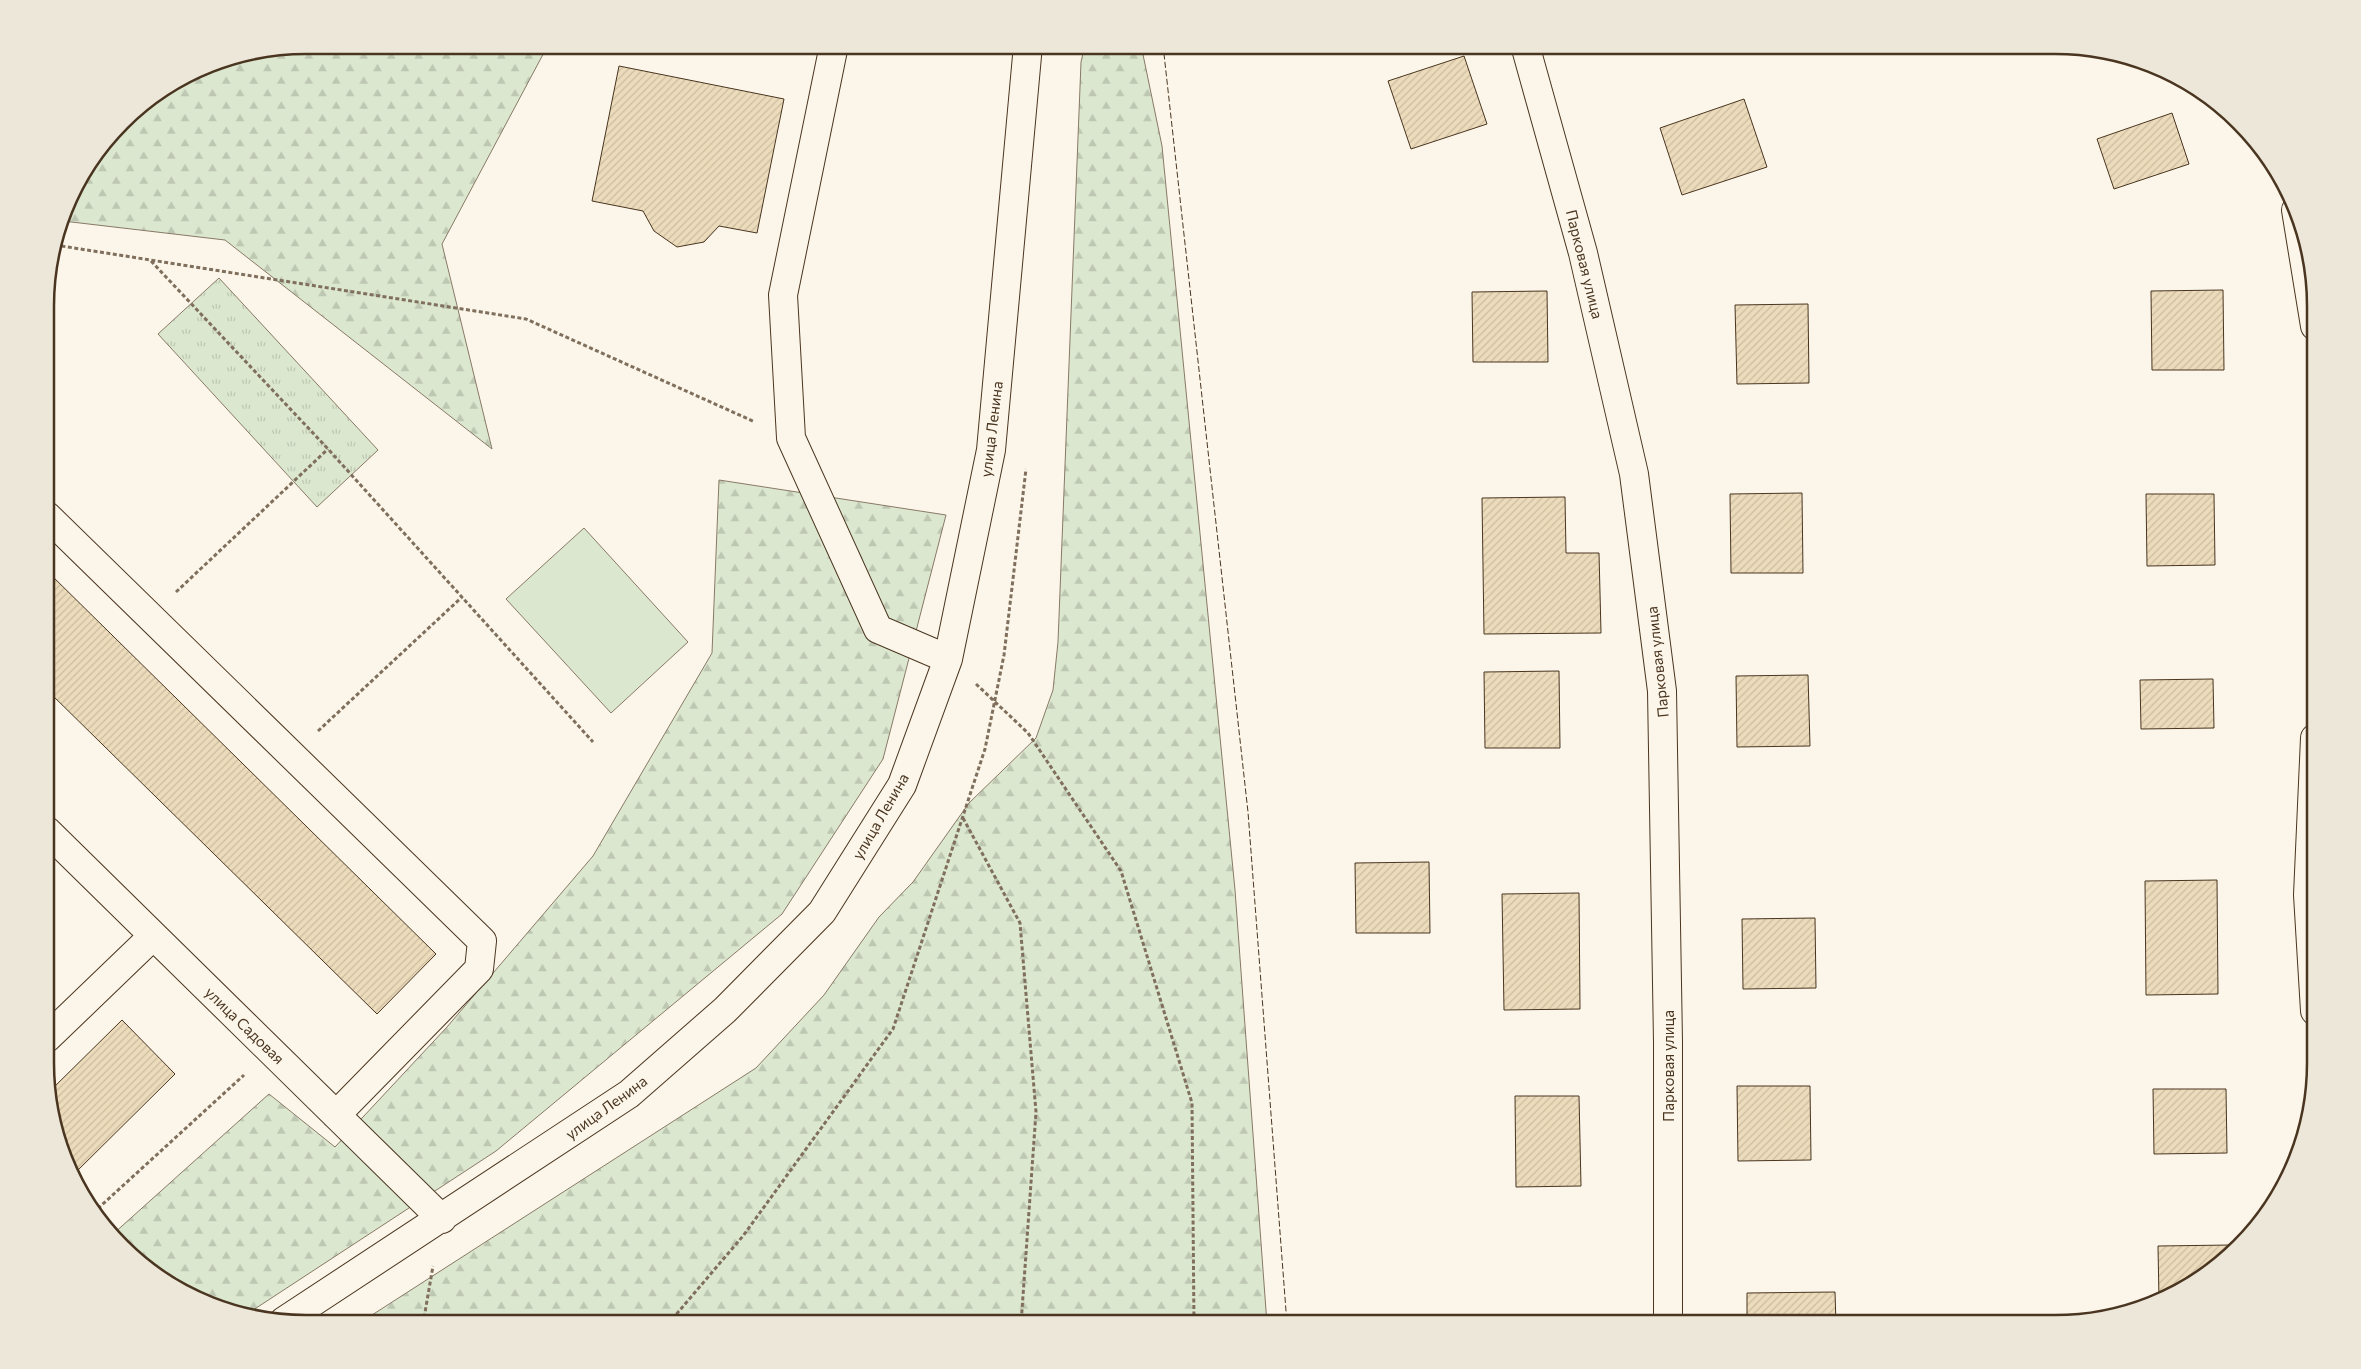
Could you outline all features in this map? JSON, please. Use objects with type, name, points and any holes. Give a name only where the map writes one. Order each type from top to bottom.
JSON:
[{"type":"street","points":[[832,54],[783,295],[791,438],[878,629],[948,659]]},
{"type":"street","name":"улица Ленина","points":[[293,1315],[442,1219],[629,1094],[725,1010],[822,912],[902,785],[948,659],[991,450],[1027,54]]},
{"type":"street","name":"Парковая улица","points":[[1528,54],[1584,253],[1634,474],[1662,691],[1668,1042],[1668,1315]]},
{"type":"street","points":[[54,523],[482,941],[480,969],[336,1114]]},
{"type":"street","name":"улица Садовая","points":[[54,838],[442,1219]]},
{"type":"street","points":[[54,1031],[154,936]]},
{"type":"path","points":[[61,246],[526,319],[791,438]]},
{"type":"path","points":[[151,260],[328,449],[593,742]]},
{"type":"path","points":[[150,617],[328,449]]},
{"type":"path","points":[[676,1315],[743,1236],[893,1029],[985,749],[1004,655],[1024,503]]},
{"type":"path","points":[[292,755],[462,597]]},
{"type":"path","points":[[948,659],[1028,733],[1121,870],[1192,1104],[1194,1315]]},
{"type":"path","points":[[963,817],[1020,923],[1036,1112],[1022,1315]]},
{"type":"path","points":[[99,1207],[270,1050]]},
{"type":"path","points":[[425,1315],[442,1219]]},
{"type":"green space","points":[[290,54],[543,54],[442,244],[492,449],[225,240],[68,222],[80,194],[96,166],[116,140],[140,116],[166,96],[194,80],[225,67],[241,62]]},
{"type":"green space","points":[[1083,54],[1143,54],[1162,146],[1235,890],[1266,1315],[372,1315],[756,1068],[824,995],[879,917],[913,882],[969,803],[1036,738],[1053,690],[1058,642],[1081,62]]},
{"type":"green space","points":[[219,278],[378,450],[317,507],[158,334]]},
{"type":"green space","points":[[719,480],[946,515],[883,759],[782,914],[496,1151],[254,1309],[225,1302],[194,1289],[166,1273],[140,1253],[117,1230],[269,1094],[335,1147],[447,1027],[593,856],[712,653]]},
{"type":"green space","points":[[584,528],[688,642],[611,713],[506,599]]},
{"type":"building","points":[[1464,56],[1487,124],[1411,149],[1388,81]]},
{"type":"building","points":[[619,66],[784,99],[757,233],[719,226],[704,242],[677,247],[654,231],[643,211],[592,201]]},
{"type":"building","points":[[1744,99],[1767,167],[1682,195],[1660,128]]},
{"type":"building","points":[[2172,113],[2189,164],[2114,189],[2097,139]]},
{"type":"building","points":[[2223,290],[2224,370],[2152,370],[2151,291]]},
{"type":"building","points":[[1547,291],[1548,362],[1473,362],[1472,292]]},
{"type":"building","points":[[1808,304],[1809,383],[1737,384],[1735,305]]},
{"type":"building","points":[[1802,493],[1803,573],[1731,573],[1730,494]]},
{"type":"building","points":[[2146,494],[2214,494],[2215,565],[2147,566]]},
{"type":"building","points":[[1565,497],[1566,553],[1599,553],[1601,633],[1484,634],[1482,498]]},
{"type":"building","points":[[54,578],[436,954],[377,1014],[54,697]]},
{"type":"building","points":[[1559,671],[1560,748],[1485,748],[1484,672]]},
{"type":"building","points":[[1808,675],[1810,746],[1737,747],[1736,676]]},
{"type":"building","points":[[2213,679],[2214,728],[2141,729],[2140,680]]},
{"type":"building","points":[[1429,862],[1430,933],[1356,933],[1355,863]]},
{"type":"building","points":[[2217,880],[2218,994],[2146,995],[2145,881]]},
{"type":"building","points":[[1579,893],[1580,1009],[1504,1010],[1502,894]]},
{"type":"building","points":[[1815,918],[1816,988],[1743,989],[1742,919]]},
{"type":"building","points":[[122,1020],[175,1074],[78,1170],[62,1128],[55,1086]]},
{"type":"building","points":[[1737,1086],[1810,1086],[1811,1160],[1738,1161]]},
{"type":"building","points":[[2153,1089],[2226,1089],[2227,1153],[2154,1154]]},
{"type":"building","points":[[1515,1096],[1579,1096],[1581,1186],[1516,1187]]},
{"type":"building","points":[[2229,1245],[2195,1273],[2159,1293],[2158,1246]]},
{"type":"building","points":[[1835,1292],[1836,1315],[1747,1315],[1747,1293]]},
{"type":"fence","points":[[1164,54],[1248,812],[1286,1315]]}]
